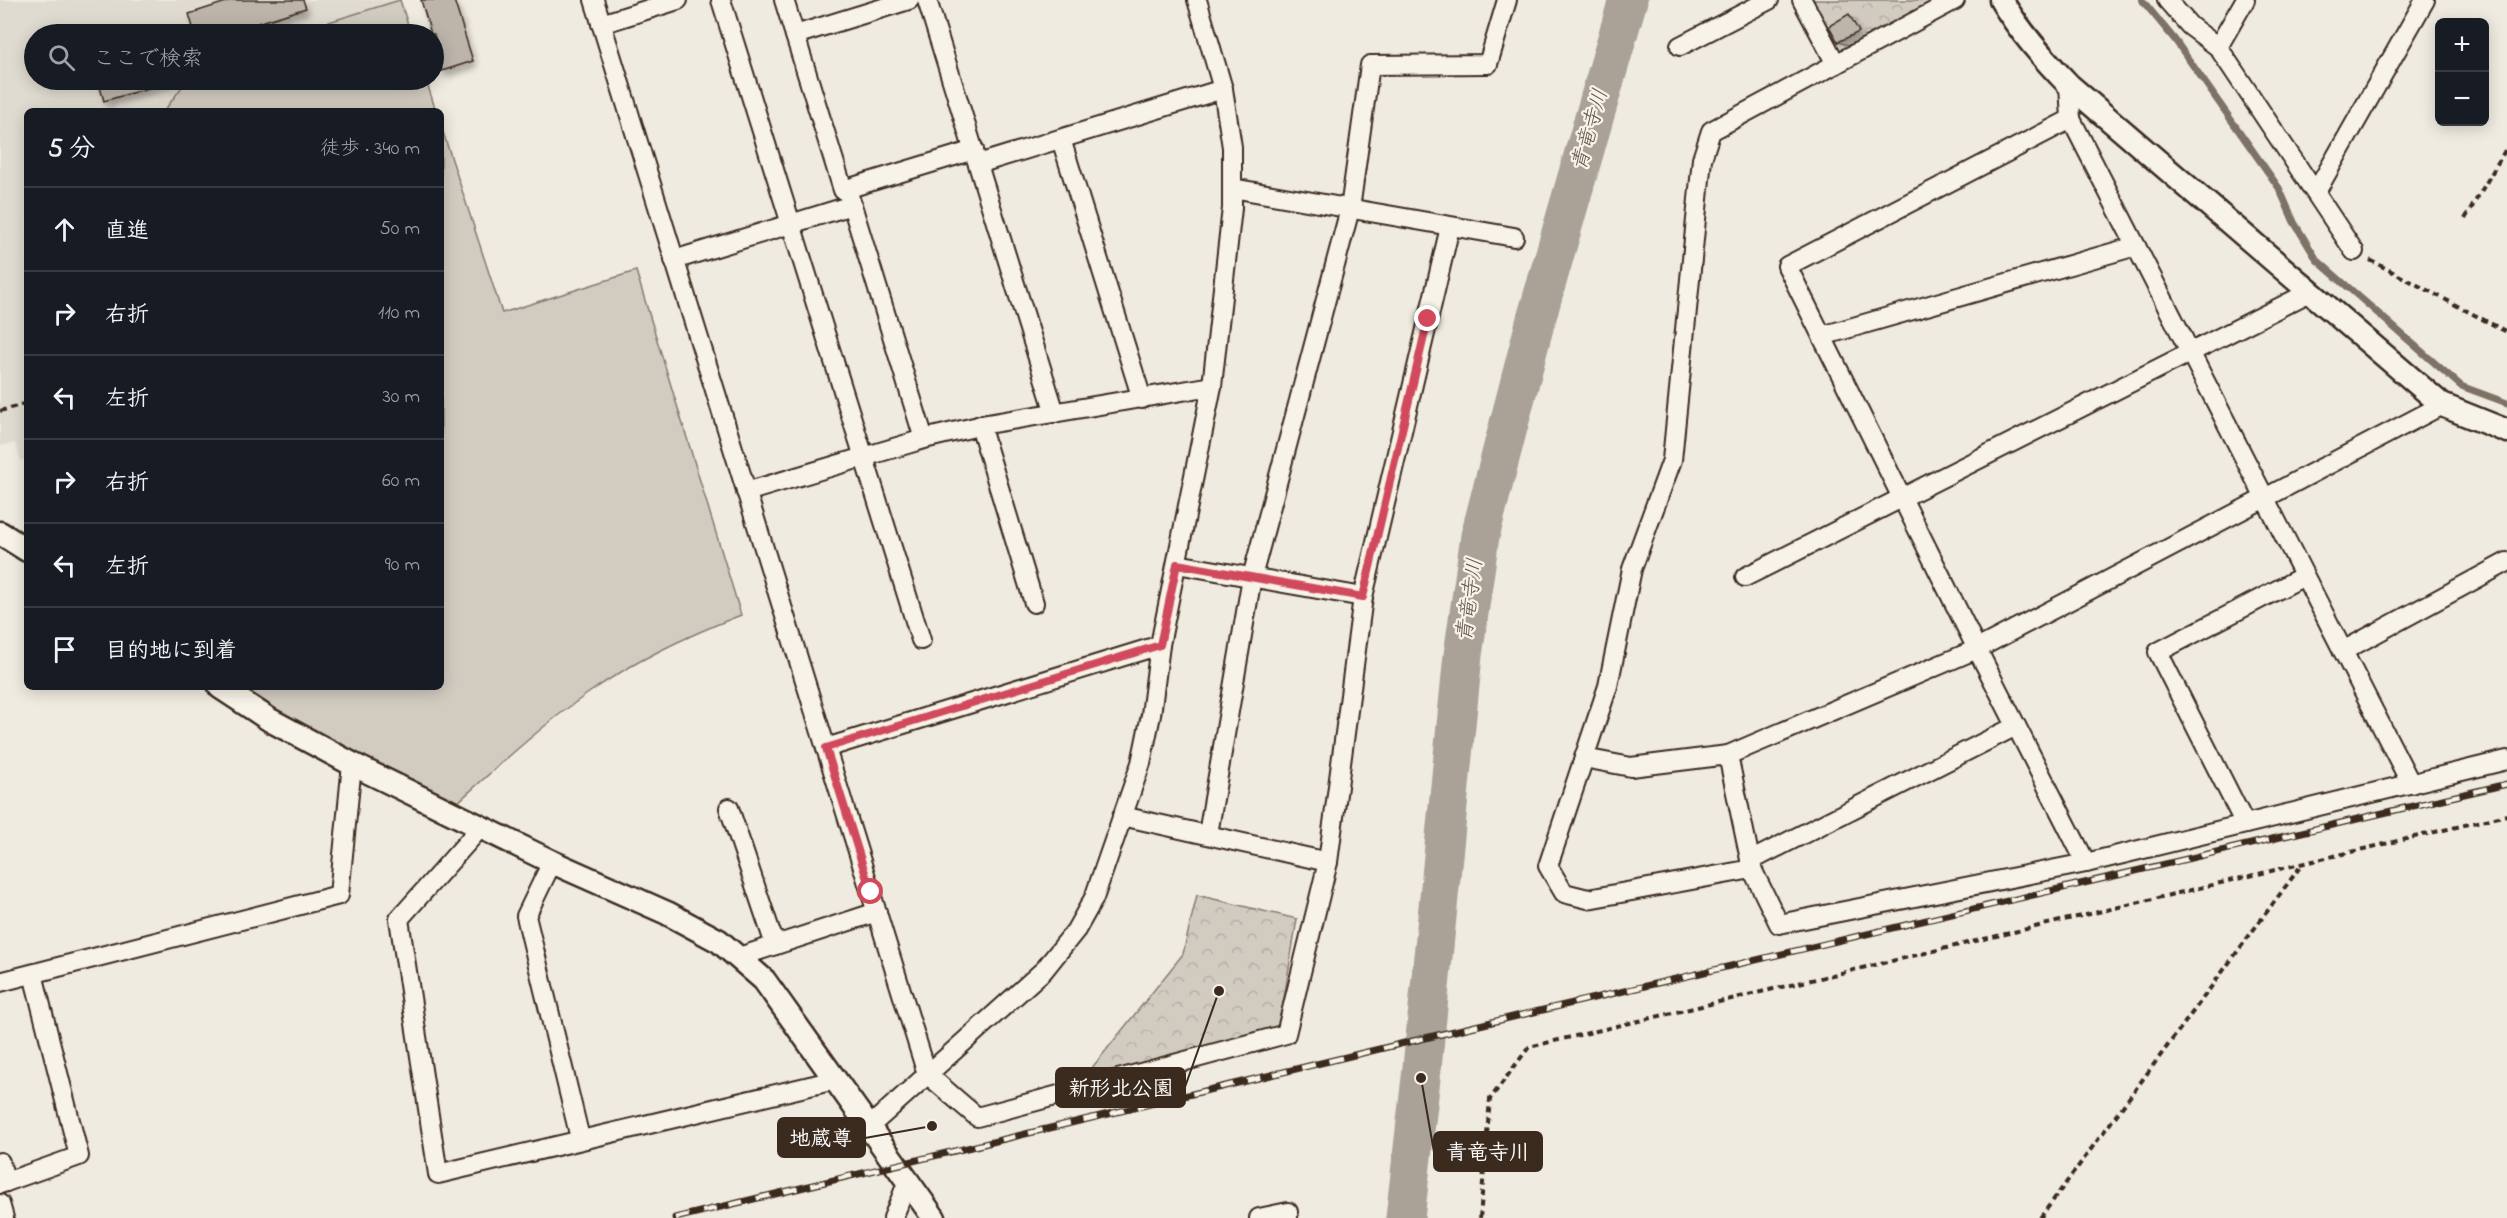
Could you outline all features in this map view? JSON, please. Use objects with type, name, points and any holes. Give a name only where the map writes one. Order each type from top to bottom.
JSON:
[{"type":"street","points":[[594,0],[927,1074],[977,1117],[1286,1034],[1328,862],[1363,597],[1450,227]]},
{"type":"street","points":[[601,24],[678,0]]},
{"type":"street","points":[[721,0],[921,640]]},
{"type":"street","points":[[784,0],[843,190],[849,197],[924,439]]},
{"type":"street","points":[[795,35],[909,0]]},
{"type":"street","points":[[927,0],[1055,413]]},
{"type":"street","points":[[870,1126],[1044,970],[1076,930],[1094,898],[1141,763],[1151,715],[1160,645],[1212,386],[1232,208],[1232,147],[1223,88],[1197,0]]},
{"type":"street","points":[[1208,834],[1252,577],[1350,209],[1371,65],[1488,64],[1507,0]]},
{"type":"street","points":[[1680,46],[1769,0]]},
{"type":"street","points":[[1802,0],[1836,64]]},
{"type":"street","points":[[1955,0],[1711,132],[1702,159],[1672,460],[1632,569],[1608,686],[1548,866],[1564,893],[1588,899],[1751,865],[2016,726]]},
{"type":"street","points":[[2001,0],[2039,55],[2069,85],[2442,405],[2507,431]]},
{"type":"street","points":[[2167,0],[2190,26],[2218,47],[2354,251]]},
{"type":"street","points":[[2218,47],[2245,0]]},
{"type":"street","points":[[2316,192],[2425,0]]},
{"type":"street","points":[[2069,85],[2071,119],[2411,783]]},
{"type":"street","points":[[674,260],[790,224],[849,197],[976,157],[1061,139],[1223,88]]},
{"type":"street","points":[[2071,119],[1786,266],[1977,650],[2086,862]]},
{"type":"street","points":[[1061,139],[1142,399]]},
{"type":"street","points":[[1232,188],[1514,237]]},
{"type":"street","points":[[1822,336],[2136,246]]},
{"type":"street","points":[[1745,577],[2310,292]]},
{"type":"street","points":[[746,492],[924,439],[980,425],[1212,386]]},
{"type":"street","points":[[1584,758],[1631,767],[1728,755],[1977,650],[2442,405]]},
{"type":"street","points":[[980,425],[1034,603]]},
{"type":"street","points":[[0,533],[24,548]]},
{"type":"street","points":[[2343,651],[2507,562]]},
{"type":"street","points":[[1177,564],[1363,597]]},
{"type":"street","points":[[2245,824],[2158,652],[2304,576]]},
{"type":"street","points":[[826,748],[1160,645]]},
{"type":"street","points":[[225,690],[270,720],[352,764],[719,941],[764,981],[934,1218]]},
{"type":"street","points":[[1728,755],[1751,865],[1779,924],[2086,862],[2507,760]]},
{"type":"street","points":[[0,982],[339,896],[352,764]]},
{"type":"street","points":[[729,808],[775,945]]},
{"type":"street","points":[[1122,816],[1328,862]]},
{"type":"street","points":[[481,827],[399,919],[438,1174],[580,1138],[835,1080]]},
{"type":"street","points":[[552,862],[526,916],[580,1138]]},
{"type":"street","points":[[739,957],[877,912]]},
{"type":"street","points":[[0,1161],[3,1183],[79,1156],[33,974]]},
{"type":"street","points":[[893,1218],[908,1181]]},
{"type":"street","points":[[0,1204],[4,1218]]},
{"type":"street","points":[[1259,1218],[1288,1212],[1288,1218]]},
{"type":"path","points":[[2464,219],[2507,147]]},
{"type":"path","points":[[2354,251],[2507,332]]},
{"type":"path","points":[[0,411],[24,403]]},
{"type":"path","points":[[1480,1218],[1491,1099],[1529,1047],[2507,815]]},
{"type":"path","points":[[2040,1218],[2303,863]]},
{"type":"shaded area","points":[[0,0],[400,0],[408,24],[24,24],[24,90],[429,90],[435,108],[24,108],[24,460],[21,461],[15,443],[0,446]]},
{"type":"green space","points":[[400,0],[408,24],[322,24]]},
{"type":"green space","points":[[1813,0],[1943,0],[1854,45],[1845,44],[1832,37]]},
{"type":"green space","points":[[180,90],[429,90],[435,108],[166,108]]},
{"type":"green space","points":[[444,135],[502,313],[636,271],[741,615],[663,649],[608,680],[538,732],[456,804],[278,715],[241,690],[444,690]]},
{"type":"green space","points":[[1197,895],[1297,919],[1279,1029],[1083,1079],[1183,954]]},
{"type":"building","points":[[232,0],[303,0],[306,8],[255,24],[192,24],[189,14]]},
{"type":"building","points":[[421,0],[454,0],[473,61],[444,70],[444,24],[428,24]]},
{"type":"building","points":[[1849,14],[1859,32],[1838,42],[1829,26]]},
{"type":"building","points":[[101,90],[142,90],[104,101]]},
{"type":"waterway","name":"青竜寺川","points":[[1405,1218],[1463,655],[1480,536],[1535,323],[1628,0]]},
{"type":"waterway","points":[[2142,0],[2175,40],[2279,188],[2294,222],[2317,260],[2461,386],[2507,403]]},
{"type":"railway","points":[[675,1218],[1517,1016],[2507,784]]},
{"type":"place","name":"新形北公園","points":[[1219,991]]},
{"type":"place","name":"青竜寺川","points":[[1421,1078]]},
{"type":"place","name":"地蔵尊","points":[[932,1126]]},
{"type":"route","points":[[871,892],[826,748],[1160,645],[1177,564],[1363,597],[1428,319]]}]
